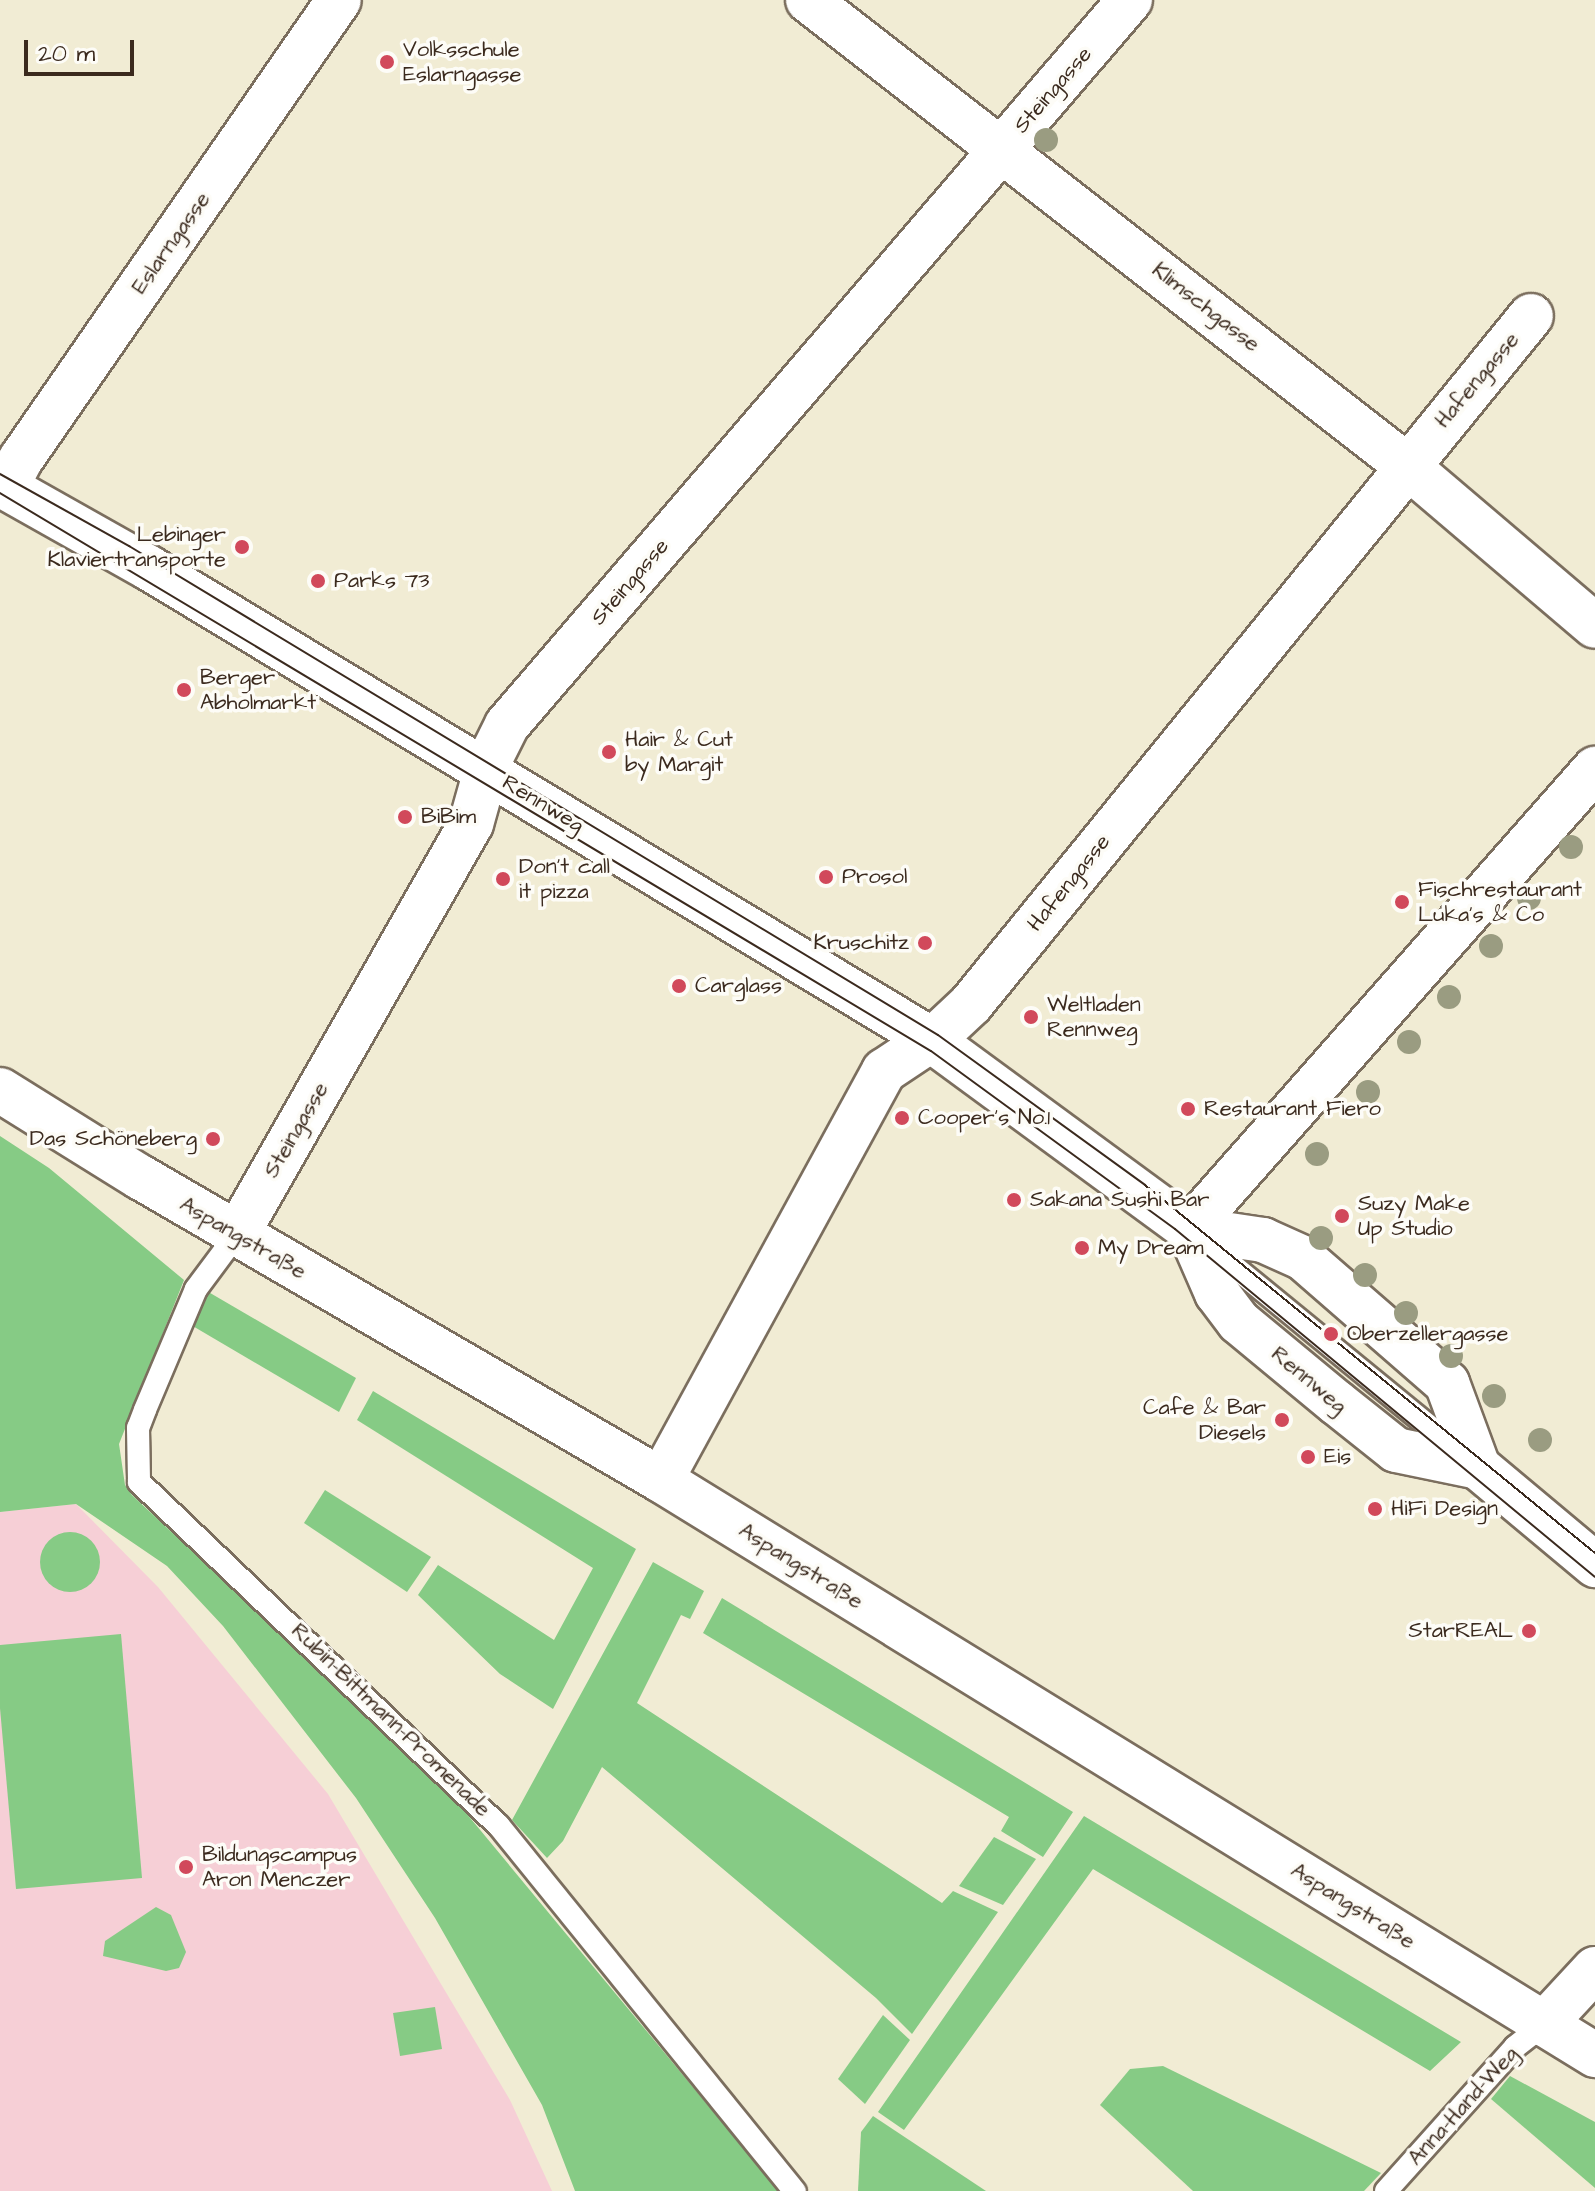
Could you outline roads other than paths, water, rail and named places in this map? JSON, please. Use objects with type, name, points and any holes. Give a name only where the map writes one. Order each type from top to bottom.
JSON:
[{"type":"street","name":"Eslarngasse","points":[[3,485],[339,0]]},
{"type":"street","name":"Klimschgasse","points":[[808,0],[1004,147],[1406,465],[1595,626]]},
{"type":"street","name":"Steingasse","points":[[237,1234],[471,824],[487,771],[507,725],[1130,0]]},
{"type":"street","name":"Hafengasse","points":[[661,1480],[884,1071],[930,1039],[971,1004],[1406,465],[1531,316]]},
{"type":"street","name":"Rennweg","points":[[3,485],[487,771],[930,1039],[1189,1229],[1263,1240],[1303,1258],[1447,1383],[1478,1467]]},
{"type":"street","points":[[1189,1229],[1595,769]]},
{"type":"street","name":"Aspangstraße","points":[[0,1090],[237,1234],[661,1480],[1595,2055]]},
{"type":"street","name":"Rennweg","points":[[1189,1229],[1217,1293],[1239,1322],[1396,1450],[1478,1467],[1595,1565]]},
{"type":"street","points":[[1544,2024],[1595,1969]]},
{"type":"lane","name":"Rubin-Bittmann-Promenade","points":[[237,1234],[196,1289],[141,1419],[139,1482],[499,1826],[795,2191]]},
{"type":"lane","name":"Anna-Hand-Weg","points":[[1386,2191],[1515,2047],[1544,2024]]},
{"type":"tram line","points":[[0,474],[129,546],[938,1035],[1145,1185],[1595,1553]]},
{"type":"tram line","points":[[0,493],[931,1051],[1175,1229],[1595,1577]]},
{"type":"place","name":"Volksschule Eslarngasse","points":[[387,62]]},
{"type":"place","name":"Lebinger Klaviertransporte","points":[[242,547]]},
{"type":"place","name":"Parks 73","points":[[318,581]]},
{"type":"place","name":"Berger Abholmarkt","points":[[184,690]]},
{"type":"place","name":"Hair & Cut by Margit","points":[[609,752]]},
{"type":"place","name":"BiBim","points":[[405,817]]},
{"type":"place","name":"Prosol","points":[[826,877]]},
{"type":"place","name":"Don't call it pizza","points":[[503,879]]},
{"type":"place","name":"Fischrestaurant Luka's & Co","points":[[1402,902]]},
{"type":"place","name":"Kruschitz","points":[[925,943]]},
{"type":"place","name":"Carglass","points":[[679,986]]},
{"type":"place","name":"Weltladen Rennweg","points":[[1031,1017]]},
{"type":"place","name":"Restaurant Fiero","points":[[1188,1109]]},
{"type":"place","name":"Cooper's No.1","points":[[902,1118]]},
{"type":"place","name":"Das Schöneberg","points":[[213,1139]]},
{"type":"place","name":"Sakana Sushi Bar","points":[[1014,1200]]},
{"type":"place","name":"Suzy Make Up Studio","points":[[1342,1216]]},
{"type":"place","name":"My Dream","points":[[1082,1248]]},
{"type":"place","name":"Oberzellergasse","points":[[1331,1334]]},
{"type":"place","name":"Cafe & Bar Diesels","points":[[1282,1420]]},
{"type":"place","name":"Eis","points":[[1308,1457]]},
{"type":"place","name":"HiFi Design","points":[[1375,1509]]},
{"type":"place","name":"StarREAL","points":[[1529,1631]]},
{"type":"place","name":"Bildungscampus Aron Menczer","points":[[186,1867]]}]
